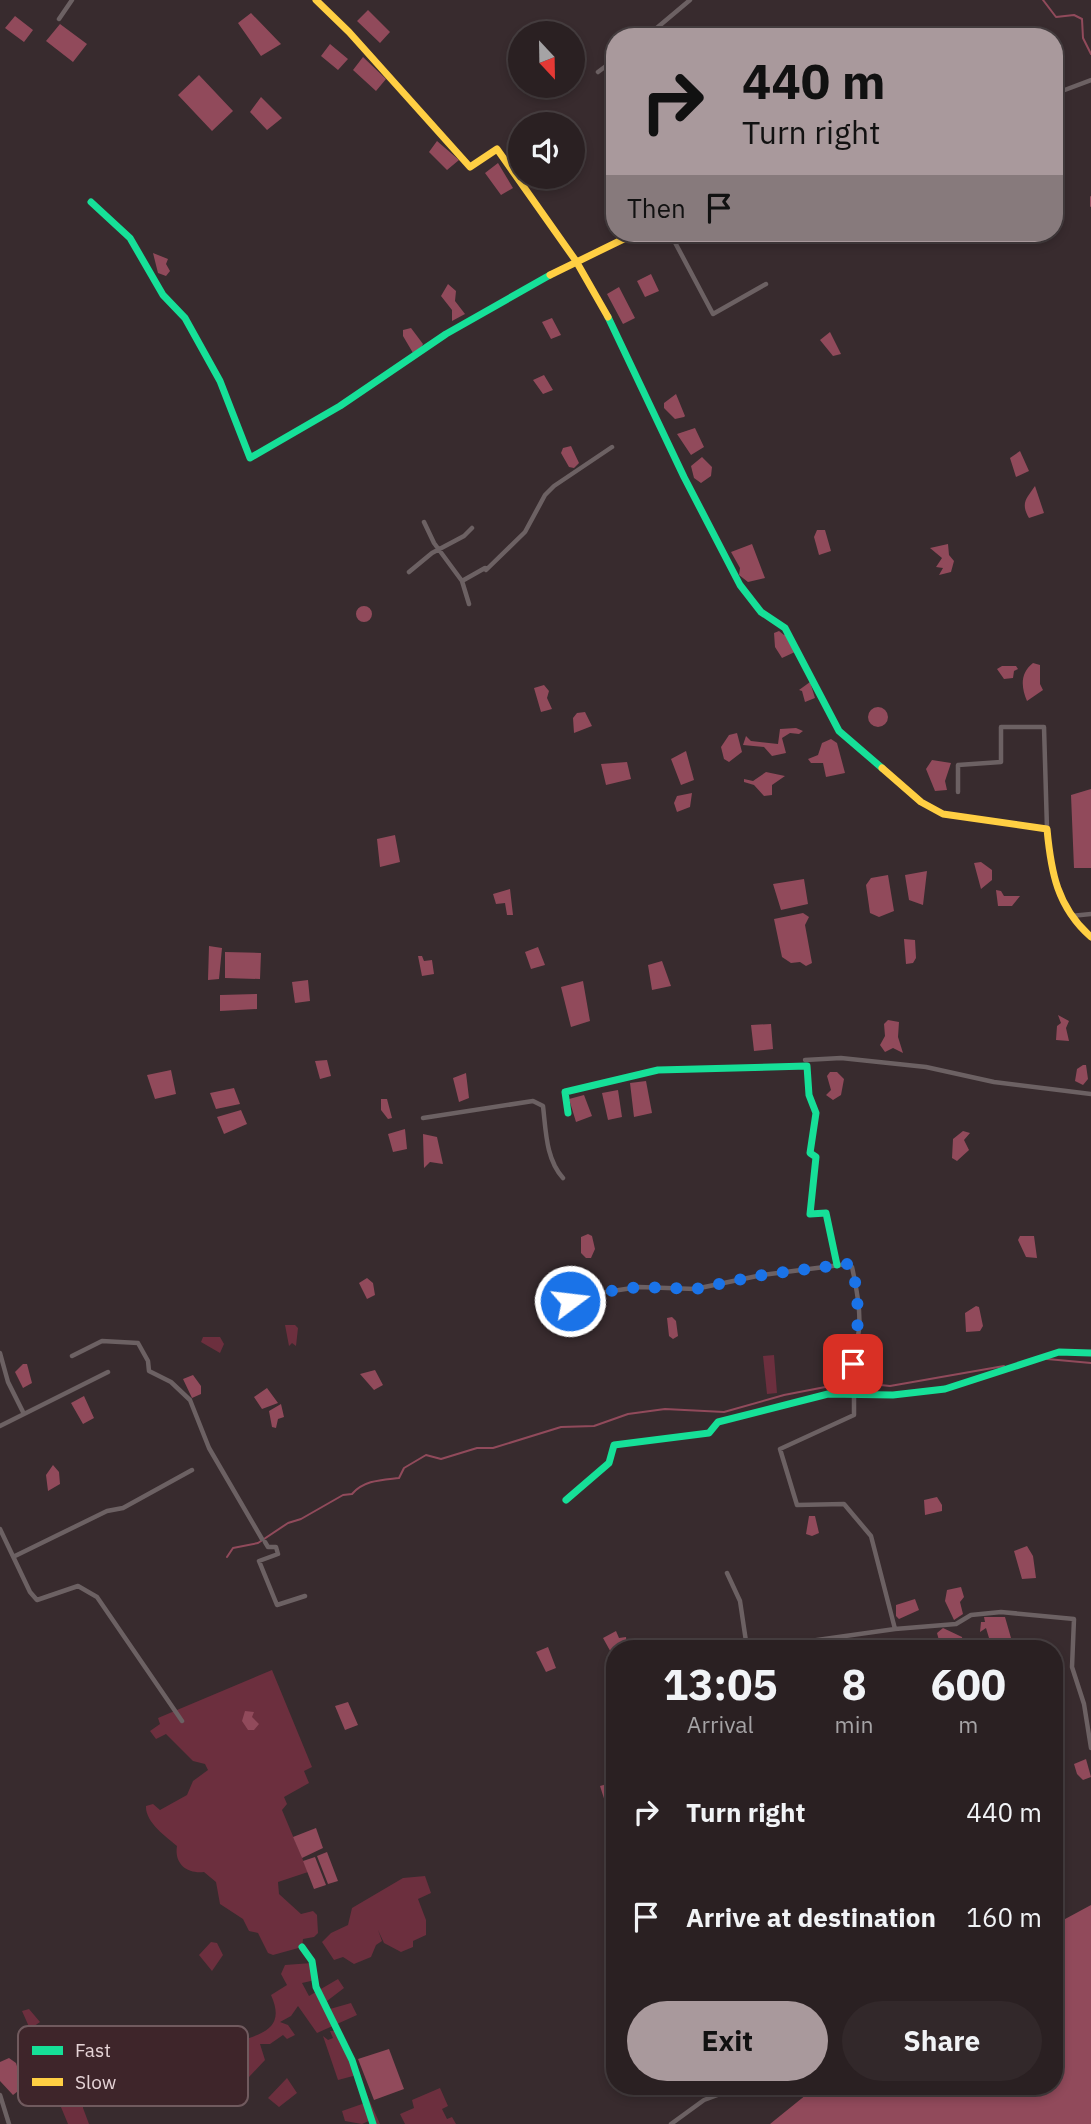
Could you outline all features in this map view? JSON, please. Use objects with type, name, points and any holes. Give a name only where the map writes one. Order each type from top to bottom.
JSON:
[{"type":"street","points":[[59,19],[72,0]]},
{"type":"street","points":[[316,0],[349,32],[470,167],[496,149],[576,261],[624,345],[684,477],[740,585],[761,612],[785,628],[839,731],[921,802],[943,814],[1047,829]]},
{"type":"street","points":[[657,28],[690,0]]},
{"type":"street","points":[[598,72],[606,66]]},
{"type":"street","points":[[1063,91],[1091,80]]},
{"type":"street","points":[[92,202],[130,238],[163,295],[185,318],[220,381],[250,458],[340,406],[360,390],[414,359],[446,334],[576,261],[620,242]]},
{"type":"street","points":[[675,242],[713,314],[766,284]]},
{"type":"street","points":[[462,581],[485,569],[525,532],[545,495],[554,486],[612,447]]},
{"type":"street","points":[[424,522],[462,581],[468,604]]},
{"type":"street","points":[[409,572],[432,553],[441,550],[472,528]]},
{"type":"street","points":[[958,792],[958,765],[1001,762],[1001,727],[1044,727],[1050,864],[1058,899],[1068,916],[1091,937]]},
{"type":"street","points":[[1068,916],[1091,914]]},
{"type":"street","points":[[805,1060],[841,1058],[926,1067],[994,1082],[1091,1094]]},
{"type":"street","points":[[568,1113],[565,1092],[658,1070],[807,1066],[809,1095],[816,1113],[810,1153],[816,1157],[810,1213],[826,1213],[837,1265]]},
{"type":"street","points":[[423,1118],[533,1101],[542,1106],[549,1154],[554,1169],[563,1178]]},
{"type":"street","points":[[576,1335],[570,1301],[579,1296],[639,1287],[695,1289],[762,1275],[848,1264],[852,1267],[859,1326],[847,1377],[854,1415],[780,1449],[797,1505],[844,1504],[871,1536],[895,1629]]},
{"type":"street","points":[[72,1356],[102,1341],[138,1343],[148,1360],[149,1371],[171,1382],[190,1400],[209,1448],[268,1547],[276,1548],[278,1554],[259,1561],[277,1605],[305,1596]]},
{"type":"street","points":[[566,1500],[609,1463],[614,1445],[709,1433],[718,1422],[828,1394],[850,1396],[945,1389],[1059,1352],[1091,1353]]},
{"type":"street","points":[[0,1353],[8,1382],[23,1412]]},
{"type":"street","points":[[0,1426],[23,1412],[108,1372]]},
{"type":"street","points":[[15,1556],[107,1511],[123,1508],[192,1470]]},
{"type":"street","points":[[0,1529],[30,1592],[37,1600],[78,1586],[97,1597],[182,1721]]},
{"type":"street","points":[[727,1573],[740,1601],[746,1640]]},
{"type":"street","points":[[817,1640],[956,1623],[971,1615],[1001,1612],[1074,1619],[1072,1667],[1084,1704],[1091,1748]]},
{"type":"street","points":[[302,1947],[312,1961],[316,1987],[352,2060],[373,2124]]},
{"type":"street","points":[[0,2095],[9,2124]]},
{"type":"street","points":[[671,2124],[704,2100],[718,2095]]},
{"type":"shaded area","points":[[368,10],[390,32],[380,43],[357,21]]},
{"type":"shaded area","points":[[251,13],[281,44],[261,56],[238,23]]},
{"type":"shaded area","points":[[15,16],[33,30],[24,42],[5,28]]},
{"type":"shaded area","points":[[60,24],[87,44],[73,62],[46,41]]},
{"type":"shaded area","points":[[330,44],[348,59],[338,70],[321,56]]},
{"type":"shaded area","points":[[363,57],[386,79],[376,91],[353,70]]},
{"type":"shaded area","points":[[199,75],[233,111],[212,131],[178,95]]},
{"type":"shaded area","points":[[261,97],[282,118],[267,130],[250,112]]},
{"type":"shaded area","points":[[437,141],[459,160],[447,170],[429,152]]},
{"type":"shaded area","points":[[498,163],[508,180],[508,189],[511,189],[501,195],[485,173]]},
{"type":"shaded area","points":[[153,253],[168,259],[166,264],[170,271],[166,276],[158,273]]},
{"type":"shaded area","points":[[651,274],[659,291],[645,297],[637,281]]},
{"type":"shaded area","points":[[448,284],[456,291],[455,301],[465,314],[452,321],[452,310],[441,296]]},
{"type":"shaded area","points":[[619,287],[635,318],[623,324],[607,294]]},
{"type":"shaded area","points":[[552,318],[561,335],[551,339],[542,322]]},
{"type":"shaded area","points":[[411,328],[423,344],[419,352],[413,353],[403,336],[403,330]]},
{"type":"shaded area","points":[[830,332],[841,354],[833,356],[820,340]]},
{"type":"shaded area","points":[[544,375],[553,390],[543,394],[533,380]]},
{"type":"shaded area","points":[[676,394],[685,416],[675,419],[664,408],[664,403]]},
{"type":"shaded area","points":[[695,428],[704,447],[691,455],[677,434]]},
{"type":"shaded area","points":[[571,446],[579,463],[574,468],[569,467],[561,453],[563,448]]},
{"type":"shaded area","points":[[1020,451],[1029,471],[1016,477],[1010,458]]},
{"type":"shaded area","points":[[702,457],[712,467],[711,476],[701,483],[694,478],[691,466]]},
{"type":"shaded area","points":[[1035,486],[1044,513],[1029,518],[1025,504]]},
{"type":"shaded area","points":[[817,530],[825,530],[831,551],[819,555],[814,537]]},
{"type":"shaded area","points":[[752,544],[765,578],[748,582],[739,575],[740,568],[731,552]]},
{"type":"shaded area","points":[[948,544],[949,555],[954,561],[951,572],[939,575],[943,568],[936,567],[942,558],[930,548]]},
{"type":"shaded area","points":[[361,606],[367,606],[372,614],[370,620],[361,622],[356,617],[356,611]]},
{"type":"shaded area","points":[[779,631],[784,635],[788,633],[797,651],[782,658],[775,647],[774,633]]},
{"type":"shaded area","points":[[1033,663],[1040,665],[1040,684],[1043,690],[1027,701],[1023,680]]},
{"type":"shaded area","points":[[1002,666],[1016,666],[1018,669],[1014,671],[1013,678],[1004,679],[997,669]]},
{"type":"shaded area","points":[[810,682],[815,698],[805,702],[802,691],[799,690]]},
{"type":"shaded area","points":[[544,685],[549,691],[547,698],[552,709],[541,712],[534,688]]},
{"type":"shaded area","points":[[874,707],[882,707],[888,717],[882,727],[874,727],[868,721],[868,713]]},
{"type":"shaded area","points":[[585,712],[592,726],[574,733],[573,718],[577,713]]},
{"type":"shaded area","points":[[796,728],[803,731],[799,734],[790,733],[782,738],[786,753],[772,756],[764,747],[743,745],[746,736],[751,741],[778,744],[780,729]]},
{"type":"shaded area","points":[[737,733],[742,752],[729,762],[724,759],[721,747],[729,735]]},
{"type":"shaded area","points":[[831,739],[837,743],[845,773],[826,777],[823,763],[811,763],[808,759],[818,755],[822,743]]},
{"type":"shaded area","points":[[686,751],[694,780],[681,785],[671,759]]},
{"type":"shaded area","points":[[932,760],[951,763],[945,781],[947,790],[935,791],[926,769]]},
{"type":"shaded area","points":[[627,762],[631,779],[606,785],[601,764]]},
{"type":"shaded area","points":[[766,772],[785,776],[772,785],[772,795],[764,796],[754,785],[744,782],[744,779],[753,781]]},
{"type":"shaded area","points":[[1091,789],[1091,868],[1074,868],[1071,795]]},
{"type":"shaded area","points":[[692,793],[690,807],[677,812],[674,803],[677,796]]},
{"type":"shaded area","points":[[395,835],[400,862],[380,867],[377,839]]},
{"type":"shaded area","points":[[981,862],[992,870],[992,880],[981,889],[974,863]]},
{"type":"shaded area","points":[[927,871],[923,905],[909,900],[905,875]]},
{"type":"shaded area","points":[[888,875],[894,911],[879,917],[870,913],[866,885],[871,878]]},
{"type":"shaded area","points":[[804,879],[808,904],[781,910],[773,884]]},
{"type":"shaded area","points":[[510,889],[513,915],[507,915],[505,903],[496,904],[493,894]]},
{"type":"shaded area","points":[[996,890],[1001,891],[1004,896],[1020,896],[1012,906],[998,906]]},
{"type":"shaded area","points":[[803,913],[809,917],[805,925],[812,963],[806,966],[800,962],[791,963],[782,957],[774,919]]},
{"type":"shaded area","points":[[904,939],[915,940],[916,958],[913,963],[906,964]]},
{"type":"shaded area","points":[[209,946],[222,948],[219,979],[208,980]]},
{"type":"shaded area","points":[[538,947],[545,965],[531,969],[525,952]]},
{"type":"shaded area","points":[[225,952],[261,953],[260,979],[225,978]]},
{"type":"shaded area","points":[[418,956],[422,956],[424,961],[432,960],[434,974],[422,976]]},
{"type":"shaded area","points":[[662,961],[671,986],[652,990],[648,965]]},
{"type":"shaded area","points":[[308,980],[310,1001],[295,1003],[292,982]]},
{"type":"shaded area","points":[[583,981],[590,1021],[571,1027],[561,987]]},
{"type":"shaded area","points":[[257,994],[257,1009],[220,1011],[220,995]]},
{"type":"shaded area","points":[[1058,1015],[1069,1021],[1066,1028],[1069,1041],[1056,1040],[1057,1026],[1061,1023]]},
{"type":"shaded area","points":[[888,1020],[899,1022],[898,1037],[903,1053],[893,1048],[885,1052],[880,1045],[885,1036],[884,1024]]},
{"type":"shaded area","points":[[771,1024],[773,1049],[754,1051],[751,1025]]},
{"type":"shaded area","points":[[327,1060],[331,1076],[320,1079],[315,1061]]},
{"type":"shaded area","points":[[1086,1065],[1088,1079],[1083,1085],[1075,1081],[1077,1069]]},
{"type":"shaded area","points":[[171,1070],[176,1094],[155,1099],[147,1075]]},
{"type":"shaded area","points":[[830,1072],[837,1072],[844,1079],[841,1095],[833,1100],[826,1095],[831,1090],[827,1076]]},
{"type":"shaded area","points":[[466,1073],[469,1098],[459,1102],[453,1078]]},
{"type":"shaded area","points":[[646,1081],[652,1113],[634,1117],[630,1083]]},
{"type":"shaded area","points":[[234,1088],[240,1104],[216,1109],[210,1093]]},
{"type":"shaded area","points":[[618,1090],[622,1117],[608,1120],[602,1093]]},
{"type":"shaded area","points":[[584,1095],[592,1116],[576,1122],[569,1099]]},
{"type":"shaded area","points":[[381,1099],[387,1099],[392,1118],[388,1119],[381,1110]]},
{"type":"shaded area","points":[[241,1110],[247,1124],[224,1134],[217,1117]]},
{"type":"shaded area","points":[[405,1129],[407,1149],[393,1152],[388,1134]]},
{"type":"shaded area","points":[[963,1131],[970,1133],[964,1140],[969,1150],[957,1161],[952,1158],[953,1139]]},
{"type":"shaded area","points":[[423,1134],[437,1137],[443,1164],[430,1162],[424,1168]]},
{"type":"shaded area","points":[[588,1234],[592,1236],[595,1249],[591,1258],[586,1258],[581,1253],[581,1237]]},
{"type":"shaded area","points":[[1020,1236],[1034,1236],[1037,1258],[1026,1257],[1018,1240]]},
{"type":"shaded area","points":[[367,1278],[373,1283],[375,1295],[367,1299],[359,1283]]},
{"type":"shaded area","points":[[976,1306],[979,1307],[983,1326],[980,1331],[966,1332],[965,1313]]},
{"type":"shaded area","points":[[672,1317],[676,1321],[678,1336],[673,1339],[669,1336],[667,1318]]},
{"type":"shaded area","points":[[285,1325],[295,1325],[298,1328],[296,1346],[292,1343],[289,1346]]},
{"type":"shaded area","points":[[203,1337],[220,1337],[224,1344],[220,1353],[201,1342]]},
{"type":"shaded area","points":[[774,1355],[777,1393],[767,1394],[763,1356]]},
{"type":"shaded area","points":[[23,1364],[27,1364],[32,1383],[23,1388],[15,1372]]},
{"type":"shaded area","points":[[375,1370],[383,1385],[374,1390],[360,1374]]},
{"type":"shaded area","points":[[193,1375],[201,1386],[201,1394],[192,1398],[183,1379]]},
{"type":"shaded area","points":[[267,1388],[278,1403],[262,1409],[254,1397]]},
{"type":"shaded area","points":[[84,1396],[94,1418],[83,1424],[71,1403]]},
{"type":"shaded area","points":[[281,1404],[284,1417],[278,1419],[276,1428],[272,1427],[269,1411]]},
{"type":"shaded area","points":[[53,1465],[59,1472],[60,1484],[48,1491],[46,1475]]},
{"type":"shaded area","points":[[937,1497],[942,1511],[925,1515],[924,1500]]},
{"type":"shaded area","points":[[809,1516],[815,1516],[819,1533],[812,1536],[806,1534]]},
{"type":"shaded area","points":[[1027,1546],[1033,1556],[1036,1578],[1022,1579],[1014,1551]]},
{"type":"shaded area","points":[[961,1587],[964,1597],[960,1602],[963,1614],[954,1620],[945,1601],[947,1590]]},
{"type":"shaded area","points":[[915,1599],[919,1610],[899,1619],[896,1616],[896,1605]]},
{"type":"shaded area","points":[[984,1617],[1005,1617],[1010,1640],[990,1640],[986,1628],[980,1632],[981,1622],[985,1622]]},
{"type":"shaded area","points":[[943,1628],[962,1637],[963,1640],[939,1640],[937,1633]]},
{"type":"shaded area","points":[[616,1631],[619,1638],[626,1637],[626,1640],[606,1640],[606,1643],[603,1638]]},
{"type":"shaded area","points":[[548,1647],[556,1668],[546,1672],[536,1652]]},
{"type":"shaded area","points":[[272,1670],[312,1767],[304,1771],[309,1783],[284,1797],[287,1804],[282,1810],[308,1872],[278,1882],[279,1894],[301,1914],[313,1911],[317,1915],[318,1933],[314,1937],[303,1939],[302,1947],[273,1955],[268,1953],[258,1933],[249,1931],[243,1919],[220,1904],[216,1882],[204,1872],[192,1871],[180,1863],[177,1846],[152,1823],[146,1806],[153,1804],[160,1810],[187,1795],[193,1781],[208,1770],[205,1764],[193,1761],[166,1734],[156,1739],[150,1731],[160,1724],[158,1718]]},
{"type":"shaded area","points":[[348,1702],[358,1725],[345,1730],[335,1706]]},
{"type":"shaded area","points":[[245,1711],[254,1712],[252,1717],[259,1724],[254,1730],[248,1730],[242,1721]]},
{"type":"shaded area","points":[[1086,1759],[1091,1777],[1083,1780],[1077,1774],[1074,1764]]},
{"type":"shaded area","points":[[606,1784],[606,1805],[600,1786]]},
{"type":"shaded area","points":[[316,1828],[323,1848],[302,1858],[293,1837]]},
{"type":"shaded area","points":[[327,1852],[338,1881],[328,1884],[317,1856]]},
{"type":"shaded area","points":[[315,1857],[326,1885],[314,1889],[303,1861]]},
{"type":"shaded area","points":[[425,1876],[431,1893],[418,1899],[426,1920],[426,1935],[413,1941],[413,1947],[401,1952],[384,1943],[378,1930],[382,1941],[376,1945],[371,1957],[354,1964],[343,1957],[334,1960],[322,1942],[331,1933],[348,1925],[352,1908],[403,1878]]},
{"type":"shaded area","points":[[1091,1905],[1091,2124],[770,2124],[806,2095],[1063,2095],[1063,1920]]},
{"type":"shaded area","points":[[211,1942],[217,1943],[223,1955],[212,1971],[199,1955]]},
{"type":"shaded area","points":[[312,1963],[315,1980],[302,1983],[309,1996],[338,1979],[344,1988],[327,2001],[330,2009],[351,2003],[357,2015],[317,2033],[298,2006],[291,2016],[280,2022],[288,2025],[295,2035],[287,2039],[283,2035],[270,2044],[260,2044],[265,2060],[248,2077],[248,2038],[263,2032],[272,2024],[276,2012],[271,1995],[287,1985],[281,1974],[285,1965]]},
{"type":"shaded area","points":[[29,2009],[40,2022],[29,2026],[22,2011]]},
{"type":"shaded area","points":[[330,2031],[338,2031],[380,2124],[373,2124],[371,2120],[362,2124],[345,2121],[342,2111],[365,2103],[357,2075],[338,2080],[323,2036],[328,2040],[333,2038]]},
{"type":"shaded area","points":[[389,2049],[404,2089],[374,2100],[358,2059]]},
{"type":"shaded area","points":[[9,2058],[16,2063],[18,2091],[13,2095],[0,2081],[0,2062]]},
{"type":"shaded area","points":[[287,2078],[297,2093],[279,2107],[268,2098]]},
{"type":"shaded area","points":[[440,2088],[448,2106],[442,2109],[447,2119],[452,2117],[456,2124],[405,2124],[400,2114],[414,2108],[412,2100]]},
{"type":"shaded area","points":[[61,2106],[83,2106],[89,2124],[68,2124]]},
{"type":"waterway","points":[[1043,0],[1056,17],[1074,15],[1082,19],[1083,38],[1091,54]]},
{"type":"waterway","points":[[1091,197],[1091,206]]},
{"type":"waterway","points":[[1047,1359],[1091,1363]]},
{"type":"waterway","points":[[851,1382],[890,1386],[1004,1366]]},
{"type":"waterway","points":[[227,1557],[233,1548],[258,1543],[288,1523],[301,1519],[343,1495],[352,1494],[362,1486],[399,1478],[404,1468],[426,1455],[441,1459],[477,1448],[493,1448],[561,1427],[594,1426],[628,1414],[665,1409],[724,1412],[784,1395],[846,1383]]},
{"type":"traffic: fast","points":[[91,202],[130,238],[163,295],[185,318],[220,381],[250,458],[340,406],[446,334],[550,275]]},
{"type":"traffic: fast","points":[[608,317],[684,477],[740,585],[761,612],[785,628],[839,731],[882,768]]},
{"type":"traffic: fast","points":[[568,1113],[565,1092],[658,1070],[807,1066],[809,1095],[816,1113],[810,1153],[816,1157],[810,1214],[826,1213],[837,1265]]},
{"type":"traffic: fast","points":[[566,1500],[609,1463],[614,1445],[709,1433],[718,1422],[828,1394],[893,1395],[945,1389],[1059,1352],[1091,1353]]},
{"type":"traffic: fast","points":[[302,1947],[312,1961],[316,1987],[352,2060],[373,2124]]},
{"type":"traffic: slow","points":[[316,0],[349,32],[470,167],[497,149],[576,261],[608,317]]},
{"type":"traffic: slow","points":[[550,275],[618,242]]},
{"type":"traffic: slow","points":[[882,768],[921,802],[943,814],[1047,829],[1054,874],[1063,901],[1070,914],[1091,937]]},
{"type":"route","points":[[570,1301],[597,1293],[639,1287],[695,1289],[762,1275],[848,1264],[852,1267],[855,1278],[858,1306],[859,1326],[853,1364]]}]
